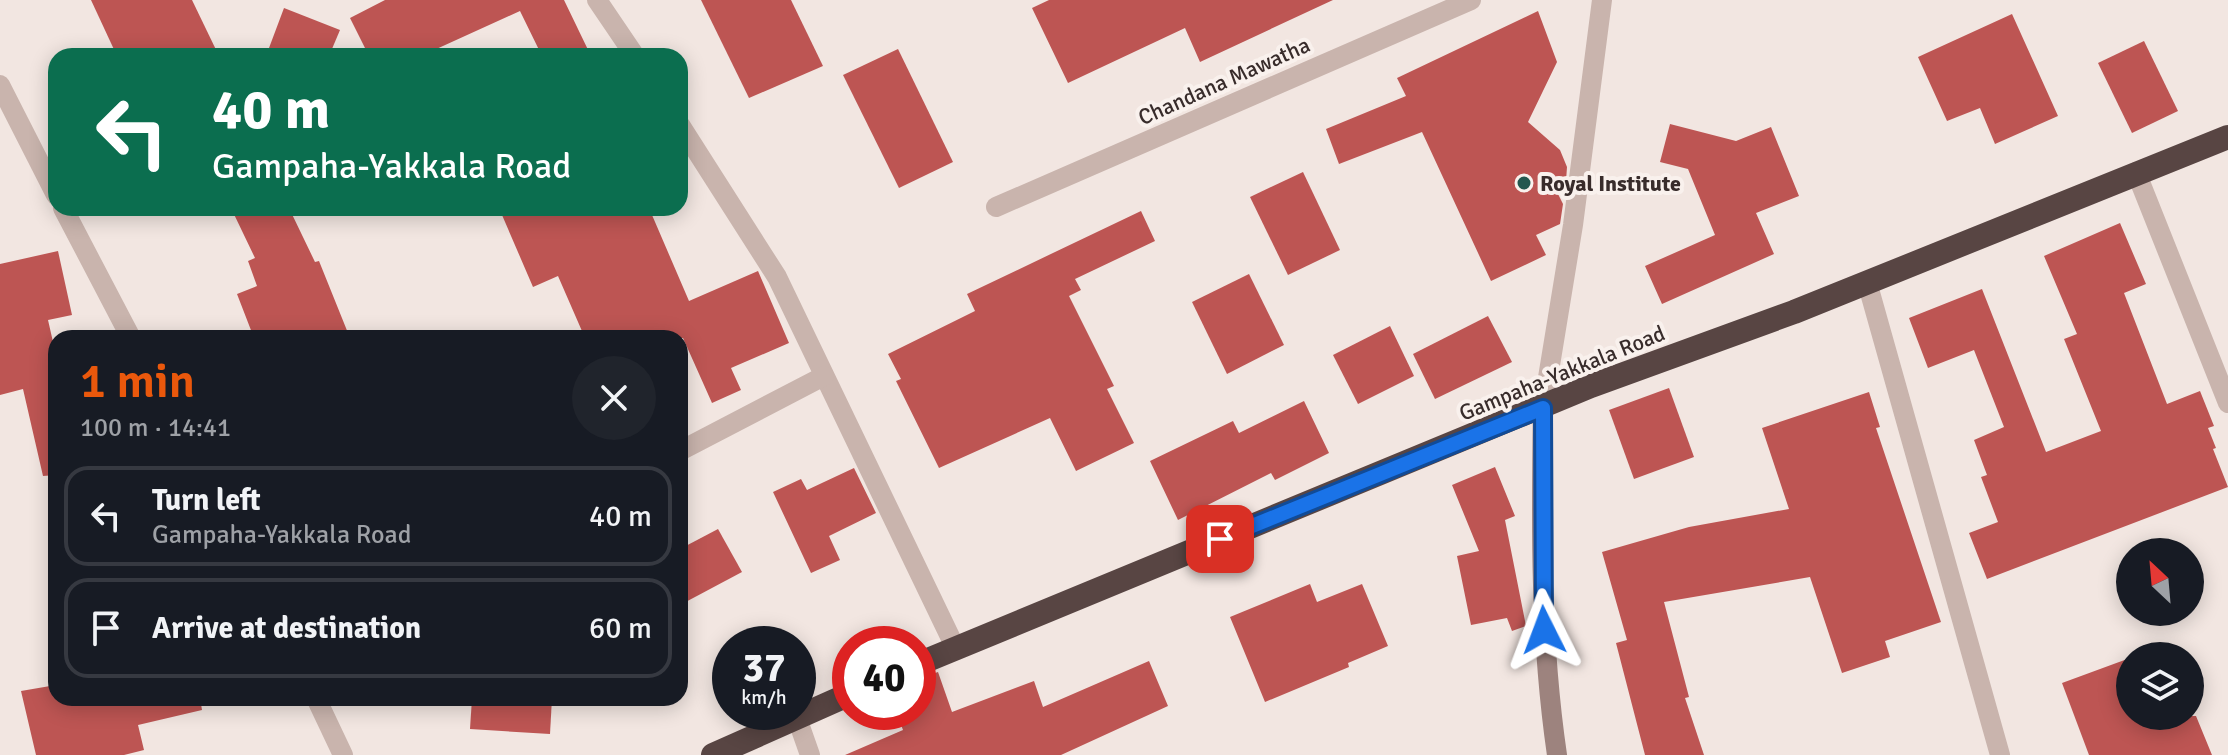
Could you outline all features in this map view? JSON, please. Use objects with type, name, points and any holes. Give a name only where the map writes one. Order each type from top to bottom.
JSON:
[{"type":"highway","name":"Gampaha-Yakkala Road","points":[[936,656],[1591,386],[1867,282],[2228,137]]},
{"type":"highway","points":[[713,755],[770,730]]},
{"type":"street","points":[[597,0],[630,48]]},
{"type":"street","name":"Chandana Mawatha","points":[[996,207],[1471,0]]},
{"type":"street","points":[[1557,755],[1548,693],[1542,599],[1543,408],[1573,225],[1602,0]]},
{"type":"street","points":[[0,85],[48,179]]},
{"type":"street","points":[[688,138],[777,277],[955,647]]},
{"type":"street","points":[[2136,172],[2228,403]]},
{"type":"street","points":[[67,216],[127,330]]},
{"type":"street","points":[[1867,282],[2000,755]]},
{"type":"street","points":[[688,447],[824,376]]},
{"type":"street","points":[[320,706],[343,755]]},
{"type":"street","points":[[801,730],[810,755]]},
{"type":"building","points":[[91,0],[192,0],[215,48],[113,48]]},
{"type":"building","points":[[385,0],[564,0],[587,48],[538,48],[520,11],[439,48],[365,48],[350,18]]},
{"type":"building","points":[[701,0],[791,0],[823,66],[749,98]]},
{"type":"building","points":[[1049,0],[1333,0],[1200,62],[1185,28],[1068,83],[1032,8]]},
{"type":"building","points":[[284,8],[340,30],[332,48],[269,48]]},
{"type":"building","points":[[1538,11],[1557,62],[1528,122],[1560,150],[1567,167],[1566,181],[1554,186],[1563,204],[1560,224],[1536,235],[1546,255],[1491,281],[1422,132],[1339,164],[1326,129],[1406,96],[1397,78]]},
{"type":"building","points":[[2012,14],[2058,116],[1995,144],[1980,108],[1947,121],[1918,57]]},
{"type":"building","points":[[2144,41],[2178,111],[2132,133],[2098,63]]},
{"type":"building","points":[[898,49],[953,162],[899,188],[843,75]]},
{"type":"building","points":[[1670,124],[1736,141],[1771,127],[1799,196],[1756,213],[1774,254],[1662,304],[1645,266],[1715,235],[1688,169],[1660,162]]},
{"type":"building","points":[[1303,172],[1340,250],[1288,275],[1250,197]]},
{"type":"building","points":[[1141,211],[1155,241],[1075,279],[1081,290],[1069,296],[1114,386],[1107,389],[1134,443],[1076,471],[1050,418],[939,468],[896,381],[901,379],[888,354],[975,311],[967,294]]},
{"type":"building","points":[[235,216],[293,216],[315,262],[319,261],[347,330],[251,330],[237,294],[257,286],[248,261],[255,258]]},
{"type":"building","points":[[502,216],[652,216],[689,301],[758,271],[789,343],[731,368],[741,390],[712,403],[688,349],[688,330],[582,330],[558,276],[533,287]]},
{"type":"building","points":[[2120,223],[2146,284],[2124,293],[2167,404],[2200,391],[2214,426],[2208,428],[2216,448],[2213,449],[2228,487],[1987,579],[1969,533],[1998,522],[1981,477],[1987,475],[1974,440],[2004,427],[1974,350],[1928,368],[1909,318],[1982,289],[2046,452],[2101,431],[2064,339],[2077,334],[2044,256]]},
{"type":"building","points":[[58,251],[72,315],[48,320],[48,476],[43,476],[23,389],[0,395],[0,264]]},
{"type":"building","points":[[1249,274],[1284,345],[1227,374],[1192,302]]},
{"type":"building","points":[[1488,316],[1512,362],[1435,399],[1413,354]]},
{"type":"building","points":[[1390,326],[1414,376],[1358,404],[1333,355]]},
{"type":"building","points":[[1669,388],[1694,457],[1634,479],[1609,410]]},
{"type":"building","points":[[1869,392],[1880,427],[1876,428],[1941,622],[1885,641],[1890,657],[1842,673],[1810,577],[1664,602],[1689,697],[1685,698],[1704,755],[1645,755],[1616,643],[1627,640],[1602,552],[1689,527],[1789,509],[1762,428]]},
{"type":"building","points":[[1304,401],[1329,453],[1275,480],[1271,473],[1178,520],[1150,461],[1233,421],[1239,433]]},
{"type":"building","points":[[1495,467],[1515,516],[1505,520],[1526,626],[1512,631],[1507,618],[1471,625],[1457,556],[1479,551],[1452,485]]},
{"type":"building","points":[[854,468],[876,513],[829,536],[840,560],[811,573],[773,492],[801,479],[807,490]]},
{"type":"building","points":[[718,529],[742,572],[688,601],[688,545]]},
{"type":"building","points":[[1310,584],[1317,602],[1362,584],[1388,646],[1348,663],[1349,667],[1265,702],[1230,617]]},
{"type":"building","points":[[1149,661],[1168,706],[1061,755],[845,755],[903,730],[936,730],[938,672],[952,712],[1034,681],[1043,707]]},
{"type":"building","points":[[2116,663],[2116,730],[2202,730],[2212,755],[2089,755],[2062,683]]},
{"type":"building","points":[[48,686],[48,706],[201,706],[202,710],[138,725],[144,750],[124,755],[36,755],[21,691]]},
{"type":"building","points":[[471,706],[552,706],[550,734],[470,729]]},
{"type":"place","name":"Royal Institute","points":[[1524,183]]},
{"type":"route","points":[[1220,539],[1543,408],[1541,502],[1544,630]]}]
